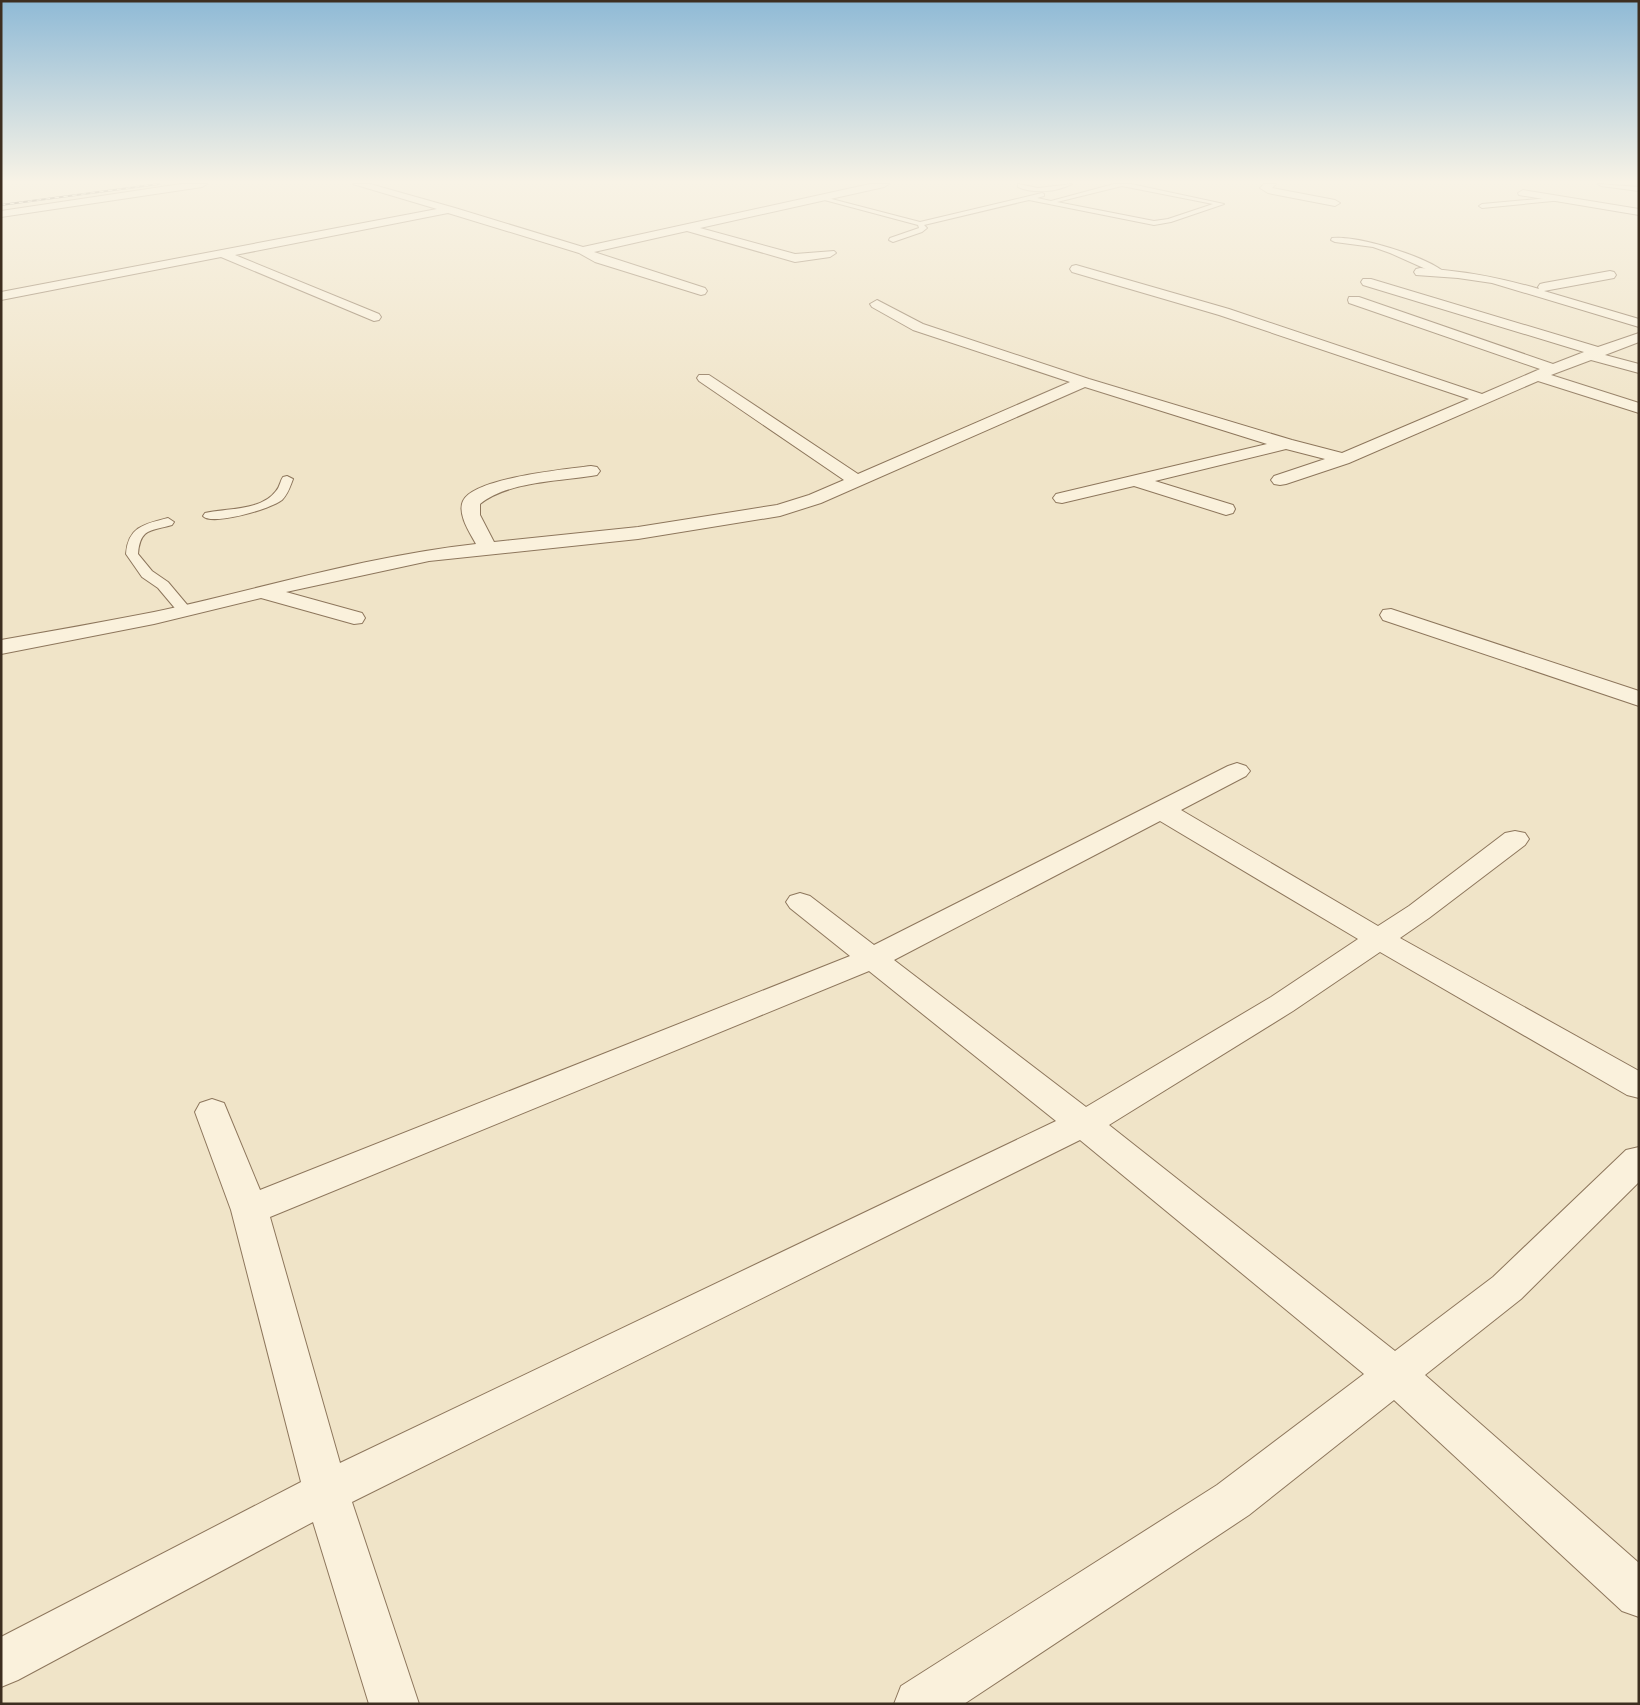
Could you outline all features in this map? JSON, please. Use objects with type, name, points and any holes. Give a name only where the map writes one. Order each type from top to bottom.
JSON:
[{"type":"street","points":[[1,296],[172,264]]},
{"type":"street","points":[[246,264],[374,317]]},
{"type":"street","points":[[614,264],[702,291]]},
{"type":"street","points":[[1076,269],[1224,312],[1483,399]]},
{"type":"street","points":[[1420,272],[1478,276],[1538,290],[1639,323]]},
{"type":"street","points":[[1513,273],[1538,290],[1610,274]]},
{"type":"street","points":[[1367,282],[1639,369]]},
{"type":"street","points":[[1354,300],[1553,369]]},
{"type":"street","points":[[876,304],[918,327],[1084,382],[1286,444],[1344,459]]},
{"type":"street","points":[[1280,480],[1344,459],[1553,369],[1639,338]]},
{"type":"street","points":[[1537,376],[1639,408]]},
{"type":"street","points":[[704,378],[857,481]]},
{"type":"street","points":[[1,647],[154,618],[429,555],[638,533],[780,510],[815,499],[1084,382]]},
{"type":"street","points":[[1062,498],[1286,444]]},
{"type":"street","points":[[487,548],[471,514],[471,502],[476,496],[492,488],[590,471]]},
{"type":"street","points":[[1136,481],[1226,509]]},
{"type":"street","points":[[264,592],[354,618]]},
{"type":"street","points":[[1391,615],[1639,699]]},
{"type":"street","points":[[249,1210],[873,958],[1237,771]]},
{"type":"street","points":[[1161,810],[1379,939],[1639,1086]]},
{"type":"street","points":[[1,1663],[326,1492],[1083,1123],[1282,1004],[1418,912],[1515,839]]},
{"type":"street","points":[[800,902],[1083,1123],[1395,1375],[1639,1594]]},
{"type":"street","points":[[212,1112],[249,1210],[326,1492],[394,1704]]},
{"type":"street","points":[[919,1704],[1233,1500],[1506,1288],[1639,1160]]},
{"type":"lane","points":[[1421,264],[1440,272]]},
{"type":"lane","points":[[209,516],[263,506],[277,499],[286,487],[287,479]]},
{"type":"lane","points":[[168,522],[140,531],[133,541],[132,554],[147,574],[163,585],[184,610]]}]
